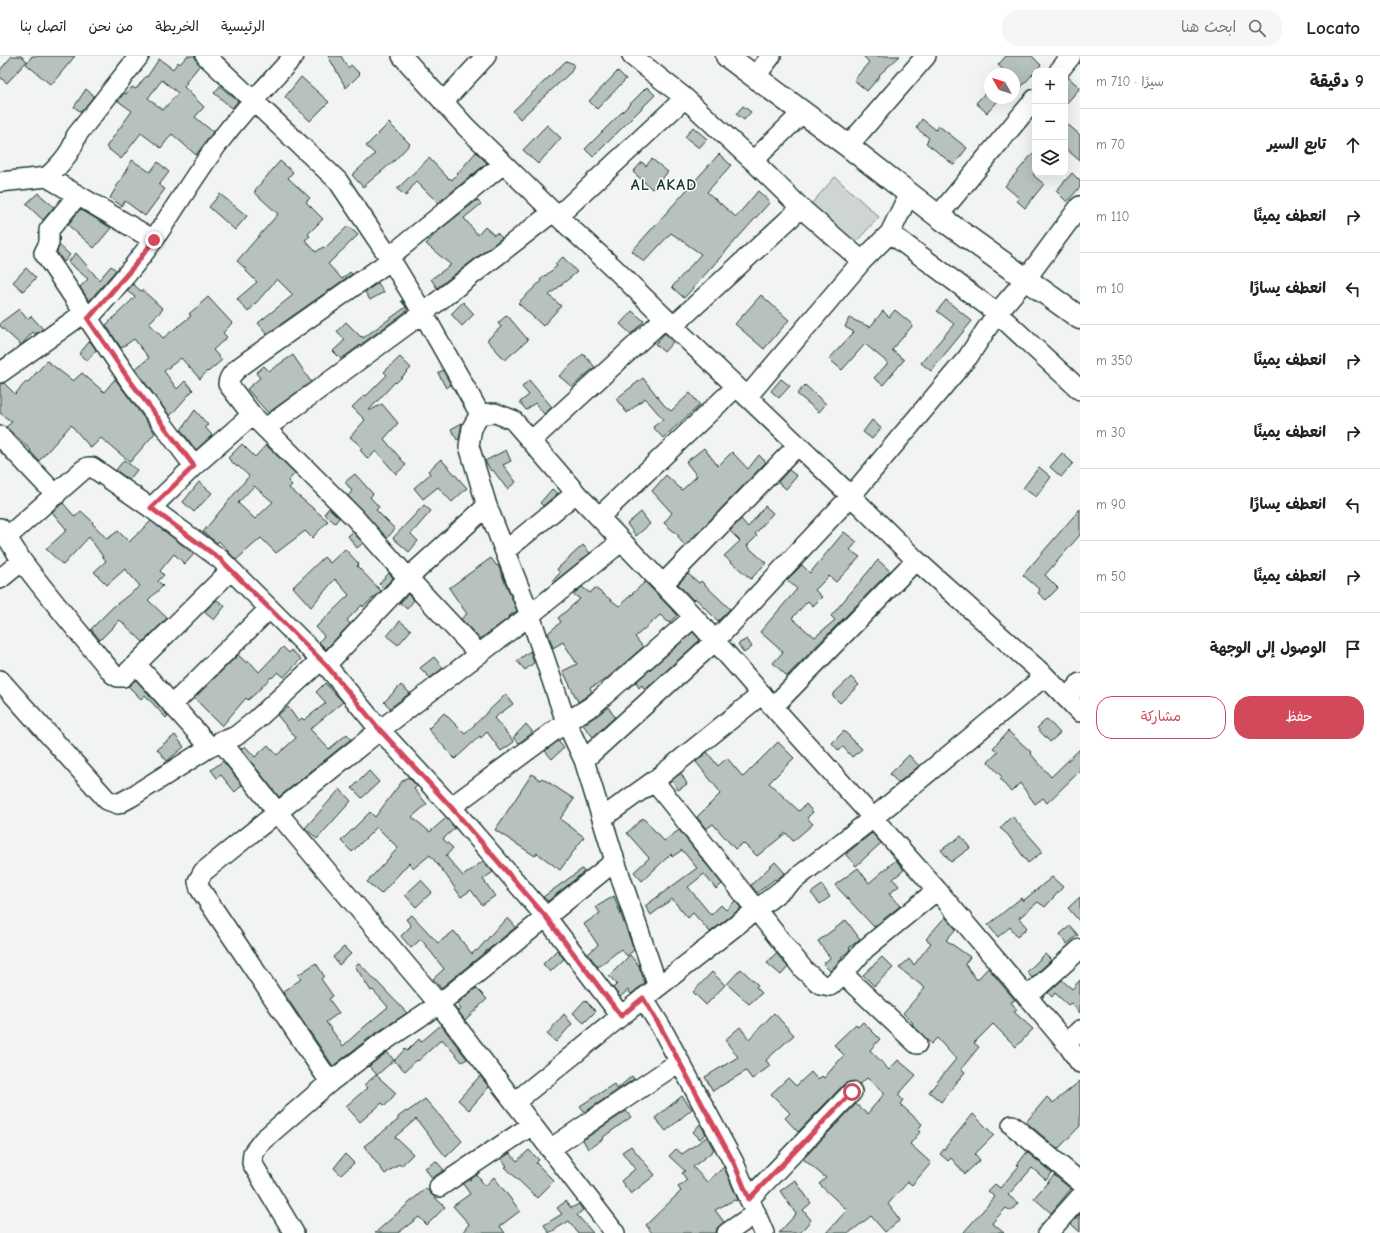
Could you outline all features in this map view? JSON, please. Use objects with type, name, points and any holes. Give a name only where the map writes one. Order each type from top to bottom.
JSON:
[{"type":"main road","points":[[727,56],[848,146],[938,216],[1080,318]]},
{"type":"street","points":[[47,177],[74,144],[76,136],[139,56]]},
{"type":"street","points":[[206,56],[338,181],[390,258],[480,414]]},
{"type":"street","points":[[0,373],[86,316],[135,265],[154,240],[200,168],[221,139],[253,100],[294,56]]},
{"type":"street","points":[[402,56],[466,127],[503,164],[616,270],[916,560],[1045,676],[1074,705],[1080,683]]},
{"type":"street","points":[[443,102],[486,56]]},
{"type":"street","points":[[632,56],[684,98],[753,161],[801,208],[862,262]]},
{"type":"street","points":[[755,77],[771,56]]},
{"type":"street","points":[[848,146],[926,56]]},
{"type":"street","points":[[1061,68],[1071,56],[1080,65]]},
{"type":"street","points":[[266,428],[556,214],[684,98]]},
{"type":"street","points":[[938,216],[1032,103]]},
{"type":"street","points":[[753,161],[803,112]]},
{"type":"street","points":[[479,654],[354,518],[252,415],[228,384],[229,378],[232,374],[252,358],[390,258],[503,164]]},
{"type":"street","points":[[0,182],[47,177],[154,240]]},
{"type":"street","points":[[599,517],[741,392],[890,233],[909,194]]},
{"type":"street","points":[[78,195],[49,230],[49,243],[44,253],[128,378],[194,466]]},
{"type":"street","points":[[584,760],[715,641],[851,496],[968,357],[997,313],[1026,279],[1080,206]]},
{"type":"street","points":[[531,441],[801,208]]},
{"type":"street","points":[[890,233],[997,313],[1080,390]]},
{"type":"street","points":[[480,414],[495,413],[513,420],[576,493],[694,617],[767,701],[937,890],[1067,1044],[1080,1063]]},
{"type":"street","points":[[480,414],[472,428],[469,446],[487,506],[530,615],[566,722],[584,760],[615,861],[658,987]]},
{"type":"street","points":[[151,508],[194,466],[252,415]]},
{"type":"street","points":[[0,436],[56,495]]},
{"type":"street","points":[[663,584],[798,445]]},
{"type":"street","points":[[231,570],[123,677],[118,677],[113,674],[22,561],[4,533],[56,495],[83,470],[88,467],[92,467],[220,559],[231,570],[323,662],[380,730],[451,807],[546,917],[621,1016]]},
{"type":"street","points":[[505,551],[576,493]]},
{"type":"street","points":[[0,680],[107,800],[118,804],[216,744],[236,736],[256,720],[323,662],[408,578],[487,506]]},
{"type":"street","points":[[330,1082],[200,889],[198,881],[203,872],[277,812],[380,730],[530,615],[622,541]]},
{"type":"street","points":[[602,818],[767,701],[916,560]]},
{"type":"street","points":[[0,579],[22,561]]},
{"type":"street","points":[[172,705],[269,608]]},
{"type":"street","points":[[451,807],[566,722],[592,706],[694,617]]},
{"type":"street","points":[[136,664],[172,705],[216,744],[277,812],[439,1004],[615,1233]]},
{"type":"street","points":[[515,1102],[643,998],[873,818],[1045,676]]},
{"type":"street","points":[[654,781],[804,970],[820,984],[830,986],[865,949],[937,890]]},
{"type":"street","points":[[294,1233],[252,1163],[254,1153],[263,1140],[330,1082],[380,1044],[439,1004],[615,861]]},
{"type":"street","points":[[1027,997],[1080,949]]},
{"type":"street","points":[[843,974],[917,1044]]},
{"type":"street","points":[[643,998],[734,1163],[764,1233]]},
{"type":"street","points":[[1067,1044],[1080,1030]]},
{"type":"street","points":[[550,1149],[679,1062]]},
{"type":"street","points":[[727,1233],[852,1092]]},
{"type":"street","points":[[439,1187],[532,1125]]},
{"type":"street","points":[[1012,1125],[1080,1182]]},
{"type":"street","points":[[1048,1233],[1080,1197]]},
{"type":"shaded area","points":[[835,177],[879,217],[854,244],[811,204]]},
{"type":"building","points":[[12,56],[21,56],[27,61],[7,83],[0,77],[0,70]]},
{"type":"building","points":[[32,56],[75,56],[51,85],[26,64]]},
{"type":"building","points":[[187,56],[195,56],[200,65],[186,82],[187,83],[184,87],[204,107],[195,117],[213,132],[196,155],[172,134],[161,148],[141,133],[121,159],[106,147],[132,111],[118,101],[124,93],[126,94],[132,87],[136,89],[146,76],[147,77],[159,59],[173,69],[178,62],[180,64]],"holes":[[[162,80],[178,93],[163,110],[148,98]]]},
{"type":"building","points":[[328,56],[341,56],[348,68],[351,65],[360,74],[346,88]]},
{"type":"building","points":[[863,56],[900,56],[879,75],[880,76],[867,91],[854,80],[869,62]]},
{"type":"building","points":[[1006,56],[1032,56],[1041,65],[1038,68],[1032,68],[1032,75],[1020,88],[1020,68],[1001,68],[998,65]]},
{"type":"building","points":[[566,61],[574,64],[571,72],[520,119],[513,111]]},
{"type":"building","points":[[618,71],[626,79],[597,109],[589,101]]},
{"type":"building","points":[[301,77],[329,102],[310,121],[285,97]]},
{"type":"building","points":[[1068,77],[1080,88],[1068,102]]},
{"type":"building","points":[[220,86],[238,101],[232,108],[214,93]]},
{"type":"building","points":[[647,87],[655,95],[593,157],[585,149]]},
{"type":"building","points":[[86,89],[94,96],[81,112],[74,107]]},
{"type":"building","points":[[984,94],[984,104],[995,104],[987,113],[976,103]]},
{"type":"building","points":[[743,106],[751,112],[744,120],[736,114]]},
{"type":"building","points":[[922,119],[936,130],[939,126],[967,148],[954,165],[926,143],[929,138],[916,128]]},
{"type":"building","points":[[389,123],[410,144],[395,160],[363,187],[352,175],[375,154],[366,146]]},
{"type":"building","points":[[547,125],[561,138],[538,164],[523,150]]},
{"type":"building","points":[[1068,125],[1080,135],[1080,161],[1068,151]]},
{"type":"building","points":[[693,127],[707,139],[699,148],[685,137]]},
{"type":"building","points":[[476,152],[487,163],[438,203],[416,181],[406,196],[397,189],[429,158],[449,179],[450,178],[452,180]]},
{"type":"building","points":[[719,154],[731,165],[707,192],[736,217],[758,191],[770,202],[684,298],[672,287],[701,254],[671,233],[644,262],[632,251]]},
{"type":"building","points":[[1032,154],[1032,176],[1044,184],[1025,208],[1017,201],[1019,198],[1005,186]]},
{"type":"building","points":[[652,159],[668,172],[652,189],[633,172],[642,162],[646,166]]},
{"type":"building","points":[[132,160],[150,172],[158,162],[169,172],[159,185],[165,189],[145,216],[125,201],[122,206],[110,198]]},
{"type":"building","points":[[280,161],[293,172],[288,178],[310,198],[306,202],[323,219],[308,234],[310,236],[305,240],[316,252],[323,247],[325,248],[348,226],[358,235],[328,264],[342,279],[350,272],[352,274],[267,334],[258,323],[293,295],[277,279],[248,312],[237,299],[257,282],[237,261],[278,214],[254,192]]},
{"type":"building","points":[[1072,173],[1080,181],[1080,187],[1067,202],[1056,191]]},
{"type":"building","points":[[38,193],[54,207],[43,220],[26,204]]},
{"type":"building","points":[[220,194],[247,216],[235,230],[209,207]]},
{"type":"building","points":[[477,200],[481,204],[464,218],[478,235],[485,227],[494,235],[497,233],[502,238],[437,288],[431,279],[451,265],[426,244],[437,232]]},
{"type":"building","points":[[80,209],[111,228],[94,248],[68,225]]},
{"type":"building","points":[[59,245],[70,255],[64,262],[57,252]]},
{"type":"building","points":[[76,253],[99,280],[111,266],[116,270],[89,301],[80,287],[88,279],[68,262]]},
{"type":"building","points":[[563,257],[577,272],[549,295],[561,306],[543,326],[518,303],[541,281],[540,280],[557,266],[555,264]]},
{"type":"building","points":[[26,268],[36,278],[23,291],[13,282]]},
{"type":"building","points":[[378,283],[384,292],[370,300],[365,292]]},
{"type":"building","points":[[133,284],[163,309],[149,323],[163,338],[191,316],[189,314],[208,297],[232,323],[223,333],[227,337],[213,350],[222,360],[208,372],[207,371],[200,379],[181,358],[164,371],[177,389],[185,381],[193,390],[170,416],[135,369],[149,358],[134,339],[121,348],[106,325],[135,297],[127,291]]},
{"type":"building","points":[[761,295],[789,320],[764,349],[735,324]]},
{"type":"building","points":[[402,300],[408,310],[341,359],[333,351],[345,340],[337,331],[346,322],[363,338],[406,307],[401,301]]},
{"type":"building","points":[[946,300],[972,321],[931,371],[921,363],[954,324],[937,311]]},
{"type":"building","points":[[463,302],[474,314],[462,326],[451,314]]},
{"type":"building","points":[[19,309],[27,319],[31,316],[43,329],[35,334],[33,332],[21,345],[0,326],[0,323]]},
{"type":"building","points":[[895,310],[913,325],[892,350],[904,360],[883,385],[874,378],[888,363],[865,344],[842,370],[829,359],[854,332],[845,327],[849,318],[870,327],[883,311],[889,317]]},
{"type":"building","points":[[632,311],[644,321],[631,334],[620,324]]},
{"type":"building","points":[[507,315],[528,340],[505,360],[487,340],[501,327],[498,323]]},
{"type":"building","points":[[665,333],[673,342],[664,352],[655,344]]},
{"type":"building","points":[[90,341],[96,350],[87,361],[79,354]]},
{"type":"building","points":[[583,354],[595,367],[572,387],[559,376]]},
{"type":"building","points":[[293,355],[311,382],[268,413],[247,389],[260,378],[256,373],[264,366],[269,371]]},
{"type":"building","points":[[400,357],[411,368],[396,383],[395,382],[369,410],[382,404],[398,423],[384,439],[406,465],[396,474],[376,451],[368,459],[360,450],[362,447],[350,437],[365,420],[352,407],[365,395],[366,396],[387,375],[384,372]]},
{"type":"building","points":[[47,361],[73,381],[82,373],[104,392],[115,379],[155,433],[130,462],[101,438],[91,448],[71,425],[39,461],[30,451],[31,450],[6,427],[12,422],[0,413],[0,384],[4,383],[15,394]]},
{"type":"building","points":[[443,370],[451,385],[446,388],[438,373]]},
{"type":"building","points":[[643,378],[664,405],[671,411],[690,393],[700,405],[663,438],[653,427],[663,419],[645,398],[627,413],[616,399]]},
{"type":"building","points":[[781,379],[790,386],[779,398],[771,391]]},
{"type":"building","points":[[529,380],[552,407],[544,414],[535,403],[526,410],[520,402],[529,395],[522,387]]},
{"type":"building","points":[[805,385],[826,404],[819,412],[797,394]]},
{"type":"building","points":[[195,410],[208,425],[205,427],[212,435],[196,450],[181,430]]},
{"type":"building","points":[[872,420],[881,428],[872,439],[863,432]]},
{"type":"building","points":[[462,423],[459,439],[457,440],[451,429]]},
{"type":"building","points":[[242,444],[255,457],[266,445],[295,473],[288,481],[292,485],[289,488],[328,521],[312,538],[305,531],[276,553],[261,538],[236,560],[219,541],[217,543],[203,532],[249,476],[228,458]],"holes":[[[254,486],[273,502],[255,519],[238,503]]]},
{"type":"building","points":[[704,448],[718,466],[732,452],[748,469],[759,455],[766,462],[685,546],[678,537],[679,536],[664,523],[672,513],[652,491],[666,475],[682,490],[697,476],[686,462]]},
{"type":"building","points":[[506,450],[511,461],[503,465],[516,482],[507,489],[493,470],[491,471],[485,461]]},
{"type":"building","points":[[1062,453],[1073,463],[1061,477],[1050,467]]},
{"type":"building","points":[[441,459],[467,488],[452,502],[438,487],[423,499],[414,488],[430,474],[428,471]]},
{"type":"building","points":[[124,460],[137,470],[129,480],[116,470]]},
{"type":"building","points":[[1039,467],[1051,477],[1036,497],[1023,488]]},
{"type":"building","points":[[789,470],[797,476],[786,489],[778,482]]},
{"type":"building","points":[[355,474],[373,494],[370,497],[379,507],[376,510],[395,529],[387,538],[348,496],[352,491],[345,482]]},
{"type":"building","points":[[199,482],[212,493],[194,512],[183,502]]},
{"type":"building","points":[[552,489],[558,493],[543,506],[540,503]]},
{"type":"building","points":[[63,503],[75,517],[81,511],[93,522],[92,523],[107,539],[118,531],[129,542],[151,521],[194,554],[185,564],[174,554],[160,571],[164,575],[158,581],[163,586],[148,600],[167,618],[143,642],[120,620],[100,640],[91,629],[113,607],[140,586],[125,569],[107,585],[94,572],[106,561],[89,537],[63,565],[46,549],[67,530],[52,512]]},
{"type":"building","points":[[424,505],[431,511],[411,534],[418,541],[409,552],[393,538]]},
{"type":"building","points":[[765,506],[773,513],[755,534],[757,536],[747,546],[766,563],[751,579],[724,556],[740,541],[730,531],[741,519],[748,527]]},
{"type":"building","points":[[329,508],[339,518],[335,523],[324,514]]},
{"type":"building","points":[[1080,509],[1080,535],[1045,575],[1058,588],[1046,600],[1038,593],[1040,590],[1023,575]]},
{"type":"building","points":[[641,512],[650,524],[636,536],[627,524]]},
{"type":"building","points":[[353,532],[363,543],[357,548],[348,536]]},
{"type":"building","points":[[844,532],[857,542],[850,550],[860,557],[836,582],[829,576],[815,590],[822,597],[813,606],[808,601],[792,618],[809,633],[815,637],[835,620],[831,616],[878,560],[890,571],[787,676],[773,663],[783,652],[760,632],[797,589],[787,580],[802,565],[810,573]]},
{"type":"building","points":[[583,545],[590,553],[555,581],[553,580],[560,573],[557,569]]},
{"type":"building","points":[[345,549],[359,564],[357,566],[381,591],[363,607],[362,605],[347,620],[350,624],[326,649],[319,642],[324,636],[316,627],[349,595],[335,579],[311,607],[293,587],[324,557],[330,563]]},
{"type":"building","points":[[491,558],[497,566],[498,565],[517,611],[480,639],[461,619],[467,614],[449,588]]},
{"type":"building","points":[[389,573],[393,578],[383,588],[379,584]]},
{"type":"building","points":[[688,574],[699,583],[701,581],[730,609],[718,621],[696,599],[693,600],[678,584]]},
{"type":"building","points":[[645,582],[677,615],[669,623],[660,615],[635,637],[643,647],[605,680],[590,688],[592,692],[578,702],[563,671],[577,664],[563,642],[553,648],[548,633],[561,622],[558,618],[580,599],[573,594],[582,587],[590,593],[595,588],[619,606]]},
{"type":"building","points":[[408,594],[414,600],[407,609],[400,603]]},
{"type":"building","points":[[217,600],[225,606],[214,620],[204,612]]},
{"type":"building","points":[[400,621],[411,630],[398,645],[387,636]]},
{"type":"building","points":[[693,632],[700,640],[645,690],[642,685],[639,688],[636,682]]},
{"type":"building","points":[[747,639],[752,647],[744,653],[738,644]]},
{"type":"building","points":[[283,647],[289,653],[291,650],[301,659],[284,677],[278,672],[248,700],[246,698],[222,726],[194,698],[238,655],[247,663],[249,661],[259,672]]},
{"type":"building","points":[[530,651],[534,663],[525,670],[517,661]]},
{"type":"building","points":[[434,657],[443,668],[430,678],[420,668]]},
{"type":"building","points":[[851,677],[859,685],[840,703],[832,695]]},
{"type":"building","points":[[136,680],[168,716],[166,718],[145,695],[141,699],[128,686]]},
{"type":"building","points":[[325,683],[343,702],[310,729],[329,749],[347,734],[351,739],[279,797],[241,749],[245,746],[255,757],[268,745],[277,755],[296,738],[277,715],[288,707],[298,721],[302,718],[304,720],[326,703],[316,692]]},
{"type":"building","points":[[401,685],[410,693],[390,708],[384,702]]},
{"type":"building","points":[[506,694],[513,704],[494,718],[514,742],[501,751],[487,732],[481,738],[480,736],[455,759],[428,729],[444,713],[465,734]]},
{"type":"building","points":[[608,707],[615,717],[593,737],[583,725]]},
{"type":"building","points":[[1047,719],[1060,733],[1050,742],[1037,728]]},
{"type":"building","points":[[526,724],[532,733],[519,743],[513,738]]},
{"type":"building","points":[[844,731],[862,749],[852,757],[843,747],[839,751],[832,743]]},
{"type":"building","points":[[1008,731],[1031,752],[1030,753],[1051,777],[1080,749],[1080,771],[1047,803],[1043,798],[1035,804],[1020,783],[1011,792],[1000,779],[1002,777],[988,762],[998,752],[993,748]]},
{"type":"building","points":[[175,735],[184,747],[167,761],[157,749]]},
{"type":"building","points":[[558,741],[564,748],[552,759],[545,751]]},
{"type":"building","points":[[778,742],[794,758],[769,783],[799,811],[806,804],[813,812],[807,818],[813,824],[793,841],[786,833],[757,856],[743,843],[735,849],[713,824],[706,829],[697,817],[721,793],[696,762],[707,752],[718,766],[727,758],[743,777]]},
{"type":"building","points":[[909,755],[919,766],[898,783],[890,774]]},
{"type":"building","points":[[223,761],[242,785],[235,792],[221,775],[217,778],[211,770]]},
{"type":"building","points":[[369,771],[379,782],[362,798],[352,788]]},
{"type":"building","points":[[681,773],[687,784],[678,790],[672,780]]},
{"type":"building","points":[[532,774],[540,780],[542,778],[574,799],[560,819],[584,837],[560,870],[537,853],[535,856],[495,830]]},
{"type":"building","points":[[408,777],[417,786],[414,789],[427,804],[412,817],[430,832],[446,818],[455,828],[443,839],[453,848],[446,856],[463,876],[483,861],[493,872],[483,879],[495,896],[482,905],[471,890],[461,897],[430,855],[414,868],[409,863],[381,894],[367,882],[398,848],[377,827],[352,852],[341,841],[370,812],[375,817],[403,780]]},
{"type":"building","points":[[340,789],[351,801],[317,839],[305,828]]},
{"type":"building","points":[[1012,816],[1041,849],[1041,853],[1028,863],[1008,835],[1000,828]]},
{"type":"building","points":[[643,818],[664,841],[679,830],[722,884],[716,889],[704,874],[688,887],[711,915],[721,905],[726,910],[735,901],[741,908],[710,932],[693,913],[688,918],[672,899],[651,915],[645,906],[697,868],[682,850],[672,857],[671,854],[642,881],[634,872],[649,858],[627,833]]},
{"type":"building","points":[[872,833],[881,843],[856,866],[846,855]]},
{"type":"building","points":[[961,836],[970,848],[951,862],[941,850]]},
{"type":"building","points":[[896,860],[904,870],[893,879],[899,886],[889,894],[900,906],[874,927],[835,885],[858,868],[869,883]]},
{"type":"building","points":[[775,862],[785,873],[757,893],[751,885]]},
{"type":"building","points":[[582,869],[584,872],[548,901],[543,897]]},
{"type":"building","points":[[1052,877],[1063,887],[1045,907],[1038,902],[1019,918],[1027,928],[1017,937],[1010,927],[998,937],[988,925],[1021,898],[1023,901]]},
{"type":"building","points":[[421,880],[432,892],[416,907],[405,895]]},
{"type":"building","points":[[822,885],[830,897],[820,904],[811,893]]},
{"type":"building","points":[[614,896],[634,950],[627,956],[621,949],[598,967],[588,954],[598,945],[584,924],[600,913],[596,907]]},
{"type":"building","points":[[1080,897],[1080,922],[1068,908]]},
{"type":"building","points":[[412,915],[438,943],[454,931],[472,954],[476,950],[477,951],[495,930],[508,918],[516,927],[441,988],[433,979],[444,969],[421,939],[411,948],[401,936],[411,926],[406,919]]},
{"type":"building","points":[[945,917],[956,929],[946,940],[970,957],[965,964],[977,980],[988,968],[1015,1000],[1011,1002],[1017,1010],[1014,1012],[1033,1029],[1016,1047],[993,1024],[974,1043],[979,1047],[961,1069],[965,1072],[941,1102],[929,1092],[956,1059],[937,1038],[931,1044],[903,1013],[925,988],[899,968],[909,959],[914,965],[931,943],[926,939]]},
{"type":"building","points":[[846,920],[860,939],[849,948],[850,949],[848,952],[841,957],[842,958],[830,971],[823,964],[830,958],[818,941]]},
{"type":"building","points":[[1070,926],[1078,935],[1067,944],[1060,934]]},
{"type":"building","points":[[344,947],[351,954],[339,965],[333,957]]},
{"type":"building","points":[[557,950],[564,959],[550,972],[543,964]]},
{"type":"building","points":[[776,953],[788,967],[781,975],[767,963]]},
{"type":"building","points":[[1045,954],[1051,960],[1032,978],[1027,972]]},
{"type":"building","points":[[630,955],[639,966],[645,983],[631,994],[628,990],[620,997],[613,988],[617,984],[609,976]]},
{"type":"building","points":[[882,957],[893,968],[874,986],[863,975]]},
{"type":"building","points":[[316,963],[324,976],[321,979],[333,996],[329,999],[339,1013],[326,1022],[343,1046],[388,1007],[373,990],[371,991],[355,966],[359,963],[407,1013],[373,1035],[333,1066],[283,992],[301,979],[298,975]]},
{"type":"building","points":[[741,969],[758,985],[756,987],[762,993],[749,1004],[727,984]]},
{"type":"building","points":[[712,972],[725,985],[706,1005],[693,992]]},
{"type":"building","points":[[1062,980],[1072,989],[1080,980],[1080,1013],[1071,1003],[1068,1005],[1055,993],[1052,997],[1048,993]]},
{"type":"building","points":[[476,988],[487,999],[465,1020],[458,1011],[461,1009],[457,1004]]},
{"type":"building","points":[[585,1000],[596,1011],[584,1023],[573,1013]]},
{"type":"building","points":[[774,1013],[794,1035],[766,1060],[770,1066],[752,1079],[746,1071],[713,1091],[705,1077],[738,1057],[725,1040],[740,1027],[749,1039]]},
{"type":"building","points":[[564,1014],[572,1024],[556,1042],[547,1034]]},
{"type":"building","points":[[863,1022],[880,1039],[870,1050],[889,1070],[898,1060],[916,1075],[898,1095],[903,1100],[900,1104],[922,1124],[918,1130],[920,1132],[910,1144],[931,1163],[912,1185],[908,1182],[888,1204],[900,1220],[885,1232],[871,1216],[849,1233],[826,1233],[847,1210],[819,1184],[826,1178],[803,1159],[856,1104],[867,1114],[885,1093],[867,1078],[860,1084],[855,1081],[844,1084],[798,1132],[785,1118],[790,1113],[771,1094],[788,1078],[796,1086],[811,1072],[818,1080],[822,1076],[824,1078],[844,1055],[834,1045],[856,1024],[858,1027]]},
{"type":"building","points":[[441,1025],[467,1059],[462,1062],[442,1039],[405,1071],[394,1061],[405,1049],[407,1051],[419,1039],[421,1042]]},
{"type":"building","points":[[387,1052],[394,1060],[377,1075],[369,1066]]},
{"type":"building","points":[[376,1075],[396,1093],[385,1106],[382,1103],[360,1122],[346,1106],[367,1088],[364,1085]]},
{"type":"building","points":[[480,1076],[489,1087],[469,1110],[458,1100]]},
{"type":"building","points":[[632,1076],[634,1079],[585,1112],[580,1106],[614,1084],[617,1089]]},
{"type":"building","points":[[1080,1081],[1080,1126],[1058,1149],[1026,1122],[1047,1097],[1053,1103]]},
{"type":"building","points":[[682,1096],[692,1109],[666,1131],[655,1118]]},
{"type":"building","points":[[425,1099],[462,1141],[446,1157],[416,1119],[395,1137],[413,1154],[401,1166],[399,1164],[385,1174],[364,1146],[398,1120],[398,1117]]},
{"type":"building","points":[[626,1111],[631,1117],[588,1149],[583,1140]]},
{"type":"building","points":[[973,1114],[994,1135],[975,1154],[980,1160],[965,1174],[951,1158],[948,1161],[940,1154]]},
{"type":"building","points":[[700,1124],[706,1134],[700,1139],[693,1132]]},
{"type":"building","points":[[707,1137],[714,1150],[693,1167],[707,1182],[724,1167],[738,1200],[734,1200],[715,1210],[724,1222],[717,1228],[716,1233],[652,1233],[646,1225],[681,1191],[678,1187],[687,1180],[682,1173],[685,1171],[669,1156],[676,1149],[682,1154]]},
{"type":"building","points":[[631,1146],[655,1175],[631,1194],[621,1181],[635,1169],[622,1152]]},
{"type":"building","points":[[529,1150],[539,1160],[536,1163],[554,1181],[537,1198],[505,1167],[507,1166],[501,1159],[510,1153],[517,1161]]},
{"type":"building","points":[[1027,1152],[1052,1173],[1046,1180],[1032,1168],[1008,1195],[1018,1203],[1011,1211],[1006,1208],[992,1223],[1004,1233],[963,1233],[995,1197],[988,1191],[995,1184],[1000,1188],[1019,1166],[1017,1165]]},
{"type":"building","points":[[345,1154],[354,1163],[341,1175],[334,1168]]},
{"type":"building","points":[[436,1161],[444,1170],[432,1178],[425,1168]]},
{"type":"building","points":[[477,1175],[485,1186],[494,1177],[520,1211],[500,1226],[505,1233],[462,1233],[469,1224],[453,1206],[470,1194],[463,1184]]},
{"type":"building","points":[[1054,1175],[1071,1189],[1051,1213],[1034,1198]]},
{"type":"building","points":[[795,1180],[811,1203],[803,1210],[811,1220],[800,1233],[779,1233],[796,1214],[780,1191]]},
{"type":"building","points":[[426,1188],[445,1207],[427,1225],[419,1217],[398,1233],[375,1233]]},
{"type":"building","points":[[566,1201],[571,1208],[579,1204],[583,1210],[577,1215],[593,1233],[578,1233],[569,1221],[549,1233],[544,1225],[562,1214],[557,1208]]},
{"type":"building","points":[[1080,1214],[1080,1232],[1071,1224]]},
{"type":"district","name":"AL AKAD","points":[[664,185]]},
{"type":"route","points":[[154,240],[135,265],[88,319],[128,378],[194,466],[151,508],[220,559],[326,665],[380,730],[451,807],[546,917],[621,1016],[643,998],[661,1028],[734,1163],[749,1199],[852,1092]]}]
